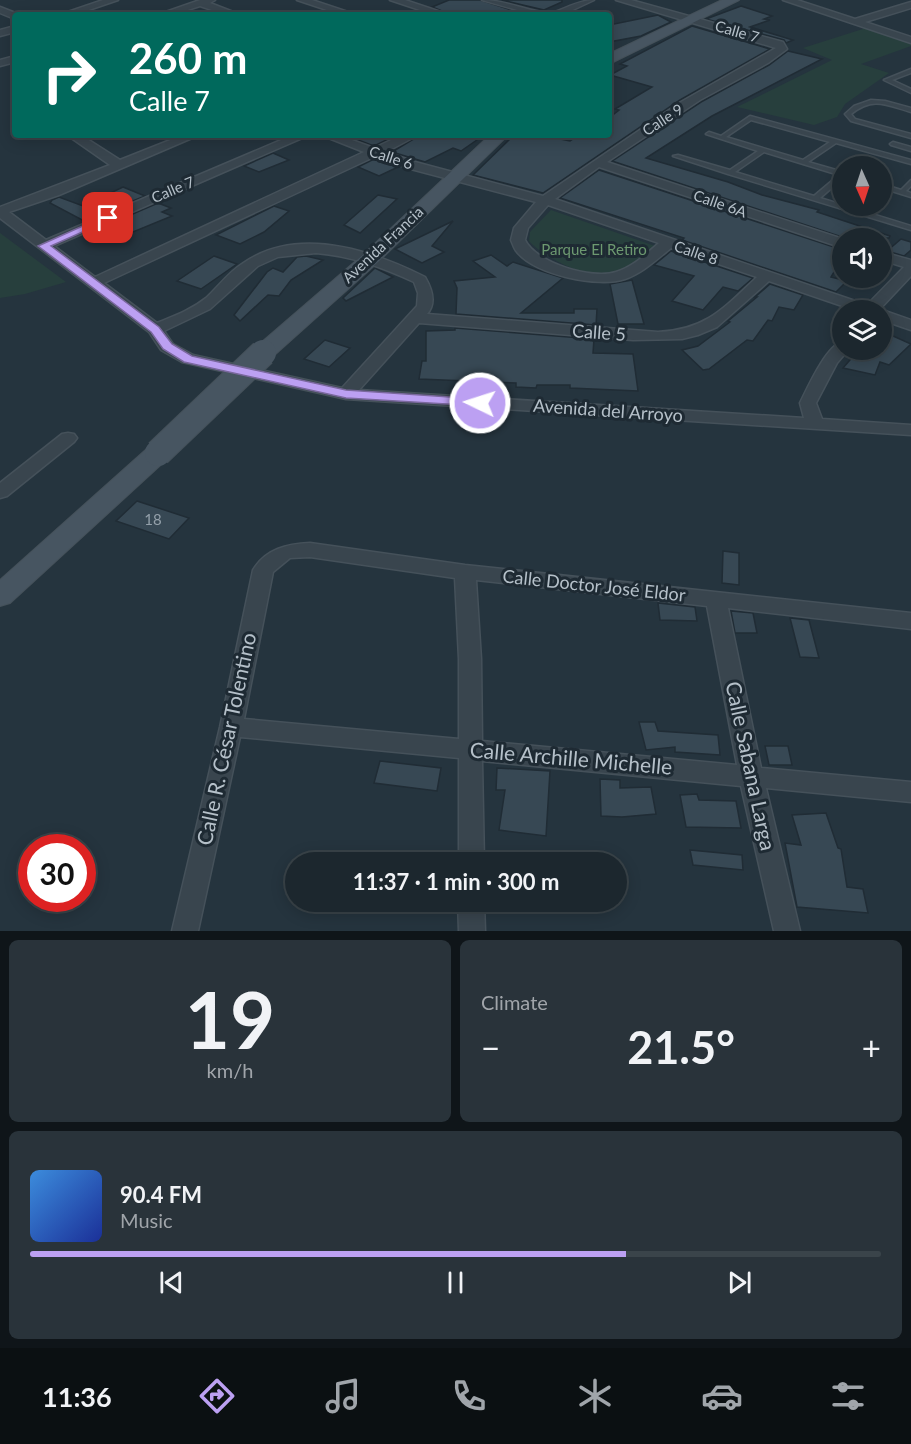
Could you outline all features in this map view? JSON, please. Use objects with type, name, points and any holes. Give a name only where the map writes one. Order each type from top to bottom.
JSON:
[{"type":"main road","points":[[612,59],[732,0]]},
{"type":"main road","name":"Avenida Francia","points":[[0,596],[158,453],[263,353],[370,258],[497,138]]},
{"type":"street","points":[[83,0],[96,5]]},
{"type":"street","points":[[74,12],[113,0]]},
{"type":"street","points":[[302,0],[342,12]]},
{"type":"street","points":[[396,0],[435,12]]},
{"type":"street","points":[[403,12],[435,0]]},
{"type":"street","points":[[487,0],[534,12]]},
{"type":"street","points":[[561,12],[589,0]]},
{"type":"street","name":"Calle 7","points":[[621,0],[781,46]]},
{"type":"street","points":[[788,0],[911,40]]},
{"type":"street","points":[[896,0],[911,5]]},
{"type":"street","points":[[172,12],[205,2],[229,12]]},
{"type":"street","points":[[857,21],[911,5]]},
{"type":"street","name":"Calle 9","points":[[545,200],[706,92],[780,51],[781,46]]},
{"type":"street","points":[[78,138],[119,165]]},
{"type":"street","points":[[0,211],[54,192],[186,138]]},
{"type":"street","name":"Calle 7","points":[[44,246],[296,138]]},
{"type":"street","name":"Calle 6","points":[[335,138],[373,153],[456,177]]},
{"type":"street","points":[[93,283],[406,138]]},
{"type":"street","name":"Calle 6A","points":[[598,163],[832,240]]},
{"type":"street","name":"Calle 8","points":[[456,177],[545,200],[836,300]]},
{"type":"street","points":[[545,200],[519,230],[517,241],[522,251],[542,263],[568,272],[601,278],[627,274],[668,243]]},
{"type":"street","name":"Avenida del Arroyo","points":[[0,211],[155,329],[168,347],[188,359],[346,394],[911,430]]},
{"type":"street","points":[[155,329],[204,306],[252,263],[277,253],[319,248],[370,258],[420,280],[425,293],[424,307],[346,394]]},
{"type":"street","points":[[881,300],[911,266],[892,259]]},
{"type":"street","name":"Calle 5","points":[[415,318],[573,331],[670,336],[706,327],[765,277]]},
{"type":"street","points":[[892,318],[911,325]]},
{"type":"street","points":[[815,424],[808,403],[832,360]]},
{"type":"street","points":[[0,492],[68,438]]},
{"type":"street","name":"Calle Doctor José Eldor","points":[[279,554],[294,550],[310,550],[465,572],[911,621]]},
{"type":"street","name":"Calle R. César Tolentino","points":[[185,931],[231,727],[262,570],[279,554]]},
{"type":"street","points":[[465,572],[470,659],[471,852]]},
{"type":"street","name":"Calle Sabana Larga","points":[[716,600],[751,776],[787,931]]},
{"type":"street","name":"Calle Archille Michelle","points":[[231,727],[911,792]]},
{"type":"street","points":[[471,912],[472,931]]},
{"type":"lane","points":[[911,71],[886,80],[911,91]]},
{"type":"lane","points":[[901,74],[911,78]]},
{"type":"lane","points":[[911,110],[869,101],[861,102],[848,114],[853,120],[911,136]]},
{"type":"lane","points":[[721,138],[750,118],[911,162]]},
{"type":"lane","points":[[709,134],[832,171]]},
{"type":"lane","points":[[804,162],[835,141]]},
{"type":"lane","points":[[893,144],[911,149]]},
{"type":"lane","points":[[730,173],[763,150]]},
{"type":"lane","points":[[676,156],[910,226]]},
{"type":"lane","points":[[902,192],[911,182]]},
{"type":"lane","points":[[815,199],[832,184]]},
{"type":"lane","points":[[892,189],[911,195]]},
{"type":"green space","points":[[866,28],[911,43],[911,46],[861,64],[889,73],[845,104],[837,117],[814,125],[737,107],[832,60],[803,48]]},
{"type":"green space","name":"Parque El Retiro","points":[[551,210],[658,247],[627,275],[598,275],[580,271],[551,258],[529,241],[530,232]]},
{"type":"green space","points":[[0,233],[66,282],[25,294],[0,298]]},
{"type":"building","points":[[449,0],[480,0],[518,12],[444,12],[432,7]]},
{"type":"building","points":[[502,0],[562,0],[562,2],[544,10]]},
{"type":"building","points":[[741,6],[772,16],[764,19],[770,20],[750,27],[793,40],[786,43],[784,40],[706,19]]},
{"type":"building","points":[[658,15],[671,22],[641,36],[612,41],[612,24]]},
{"type":"building","points":[[692,26],[770,49],[680,100],[543,193],[473,175],[511,138],[555,138],[570,141],[574,138],[612,138],[612,116],[619,110],[615,109],[652,87],[612,76],[627,66],[620,64]]},
{"type":"building","points":[[788,51],[822,59],[712,116],[646,158],[728,182],[762,195],[819,210],[817,212],[866,228],[832,228],[832,234],[612,161],[701,102],[769,65]]},
{"type":"building","points":[[353,138],[391,138],[374,146]]},
{"type":"building","points":[[415,138],[480,138],[461,151],[453,148],[425,162],[392,152]]},
{"type":"building","points":[[273,153],[289,160],[259,172],[244,166]]},
{"type":"building","points":[[376,158],[398,167],[379,176],[358,167]]},
{"type":"building","points":[[599,170],[832,246],[832,288],[840,288],[836,292],[682,240],[684,238],[560,198]]},
{"type":"building","points":[[123,187],[145,196],[84,221],[50,203],[59,197],[83,206]]},
{"type":"building","points":[[378,195],[397,199],[360,233],[344,225]]},
{"type":"building","points":[[158,203],[171,208],[162,212],[172,216],[116,239],[98,229]]},
{"type":"building","points":[[274,206],[289,211],[264,232],[240,244],[216,235]]},
{"type":"building","points":[[453,221],[432,246],[444,252],[422,263],[395,249]]},
{"type":"building","points":[[901,239],[911,242],[911,250],[904,256],[892,252],[892,247]]},
{"type":"building","points":[[671,251],[753,278],[738,291],[723,287],[703,310],[672,301],[694,276],[654,265]]},
{"type":"building","points":[[491,255],[507,266],[513,262],[563,278],[521,313],[574,313],[574,309],[597,309],[596,325],[456,314],[457,288],[454,281],[495,277],[473,261]]},
{"type":"building","points":[[214,256],[237,264],[201,289],[177,281]]},
{"type":"building","points":[[306,256],[323,260],[291,280],[279,296],[268,295],[240,321],[234,315],[267,272],[273,268],[283,272],[297,257]]},
{"type":"building","points":[[375,268],[393,277],[346,301],[343,298]]},
{"type":"building","points":[[632,280],[644,324],[618,324],[610,284]]},
{"type":"building","points":[[770,284],[803,295],[794,310],[779,307],[772,321],[768,320],[753,341],[747,340],[709,369],[703,370],[682,350],[698,346],[730,322],[728,321]]},
{"type":"building","points":[[455,328],[594,339],[593,353],[633,354],[638,391],[570,388],[570,385],[516,387],[516,383],[419,379],[422,361],[426,361],[426,331],[455,330]]},
{"type":"building","points":[[892,335],[911,344],[889,365],[880,362],[875,375],[843,368],[850,360],[892,360]]},
{"type":"building","points":[[325,340],[350,348],[329,367],[304,359]]},
{"type":"building","points":[[137,501],[189,518],[169,539],[116,521]]},
{"type":"building","points":[[723,551],[739,553],[739,585],[722,583]]},
{"type":"building","points":[[658,603],[695,607],[697,621],[660,620]]},
{"type":"building","points":[[731,611],[753,613],[757,633],[735,633]]},
{"type":"building","points":[[790,618],[809,620],[819,658],[800,657]]},
{"type":"building","points":[[639,722],[655,722],[658,731],[718,735],[720,755],[675,752],[675,747],[646,750]]},
{"type":"building","points":[[765,746],[788,746],[792,765],[769,765]]},
{"type":"building","points":[[380,761],[441,768],[437,791],[374,783]]},
{"type":"building","points":[[497,768],[550,771],[546,836],[499,830],[505,790],[496,790]]},
{"type":"building","points":[[600,779],[620,780],[620,788],[651,787],[656,814],[601,816]]},
{"type":"building","points":[[697,794],[699,800],[736,801],[741,828],[686,827],[680,795]]},
{"type":"building","points":[[826,813],[838,848],[841,849],[847,887],[863,889],[868,913],[797,907],[785,843],[801,845],[792,815]]},
{"type":"building","points":[[690,850],[742,855],[743,870],[693,865]]},
{"type":"route","points":[[108,218],[44,246],[155,329],[168,347],[188,359],[346,394],[480,403]]}]
